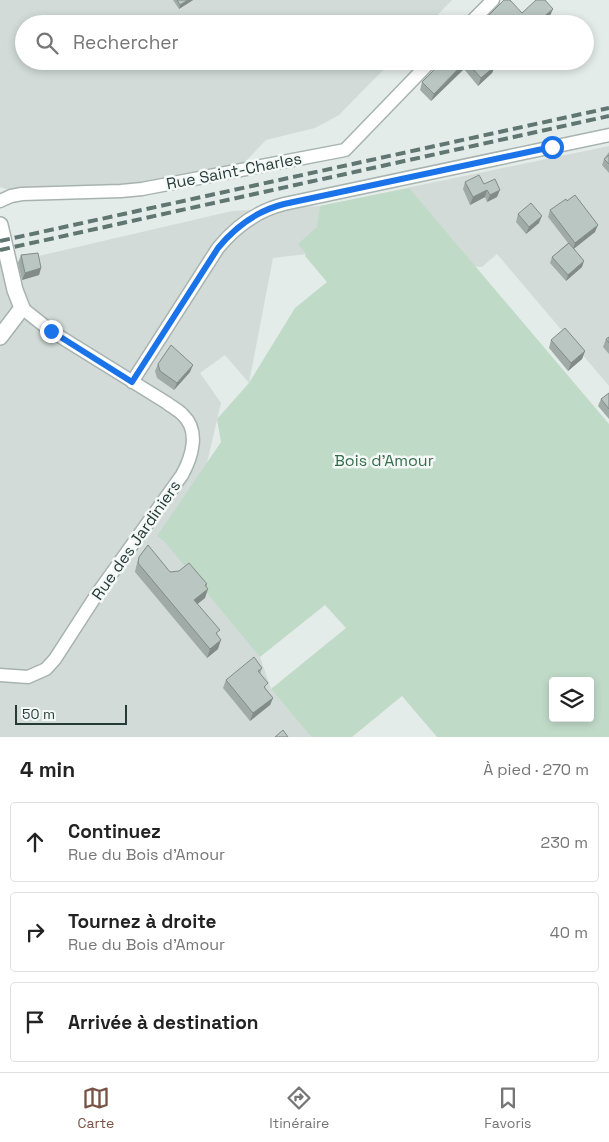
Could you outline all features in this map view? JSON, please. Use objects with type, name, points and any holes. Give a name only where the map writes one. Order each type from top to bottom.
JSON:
[{"type":"street","points":[[478,15],[493,0]]},
{"type":"street","name":"Rue Saint-Charles","points":[[0,201],[22,194],[112,192],[142,189],[345,150],[422,70]]},
{"type":"street","points":[[132,382],[218,248],[235,229],[260,212],[284,204],[609,135]]},
{"type":"street","points":[[0,224],[15,290],[22,308],[0,337]]},
{"type":"street","name":"Rue des Jardiniers","points":[[0,675],[28,676],[46,669],[55,659],[97,594],[188,465],[193,448],[192,431],[183,415],[167,403],[51,331],[22,308]]},
{"type":"shaded area","points":[[0,0],[452,0],[438,15],[15,15],[15,70],[383,70],[339,115],[315,128],[266,140],[245,162],[121,188],[8,190],[0,187]]},
{"type":"shaded area","points":[[609,146],[609,386],[497,254],[482,267],[307,254],[273,258],[249,383],[225,355],[200,373],[221,403],[207,463],[260,657],[271,689],[311,737],[0,737],[0,265],[232,211],[320,206]]},
{"type":"green space","name":"Bois d'Amour","points":[[409,188],[609,424],[609,737],[437,737],[402,696],[352,737],[311,737],[271,689],[346,628],[325,605],[260,657],[164,541],[157,536],[221,442],[217,419],[249,383],[295,308],[327,282],[305,256],[306,254],[298,244],[317,227],[320,206]]},
{"type":"building","points":[[177,0],[188,0],[180,5]]},
{"type":"building","points":[[504,0],[510,0],[522,13],[536,0],[545,0],[553,9],[546,15],[489,15]]},
{"type":"building","points":[[434,70],[457,70],[434,94],[422,82]]},
{"type":"building","points":[[474,70],[490,70],[481,78]]},
{"type":"building","points":[[609,155],[609,164],[604,159]]},
{"type":"building","points":[[479,175],[484,184],[495,179],[500,190],[490,195],[487,190],[473,197],[465,182]]},
{"type":"building","points":[[575,195],[598,225],[575,243],[550,210]]},
{"type":"building","points":[[531,203],[542,216],[529,227],[518,214]]},
{"type":"building","points":[[569,243],[584,261],[568,275],[552,257]]},
{"type":"building","points":[[38,253],[41,268],[25,273],[21,255]]},
{"type":"building","points":[[565,328],[585,351],[571,363],[551,340]]},
{"type":"building","points":[[171,345],[193,365],[177,383],[160,371],[158,364]]},
{"type":"building","points":[[609,393],[609,409],[601,399]]},
{"type":"building","points":[[148,545],[170,572],[179,571],[189,563],[207,584],[205,585],[208,589],[194,600],[220,630],[216,633],[221,640],[210,649],[138,563],[139,557]]},
{"type":"building","points":[[254,657],[262,668],[258,671],[268,683],[264,687],[273,698],[253,713],[226,680]]},
{"type":"building","points":[[283,730],[288,737],[275,737]]},
{"type":"railway","points":[[0,241],[609,108]]},
{"type":"railway","points":[[0,250],[609,116]]},
{"type":"route","points":[[51,331],[132,382],[218,248],[235,229],[260,212],[270,207],[552,147]]}]
